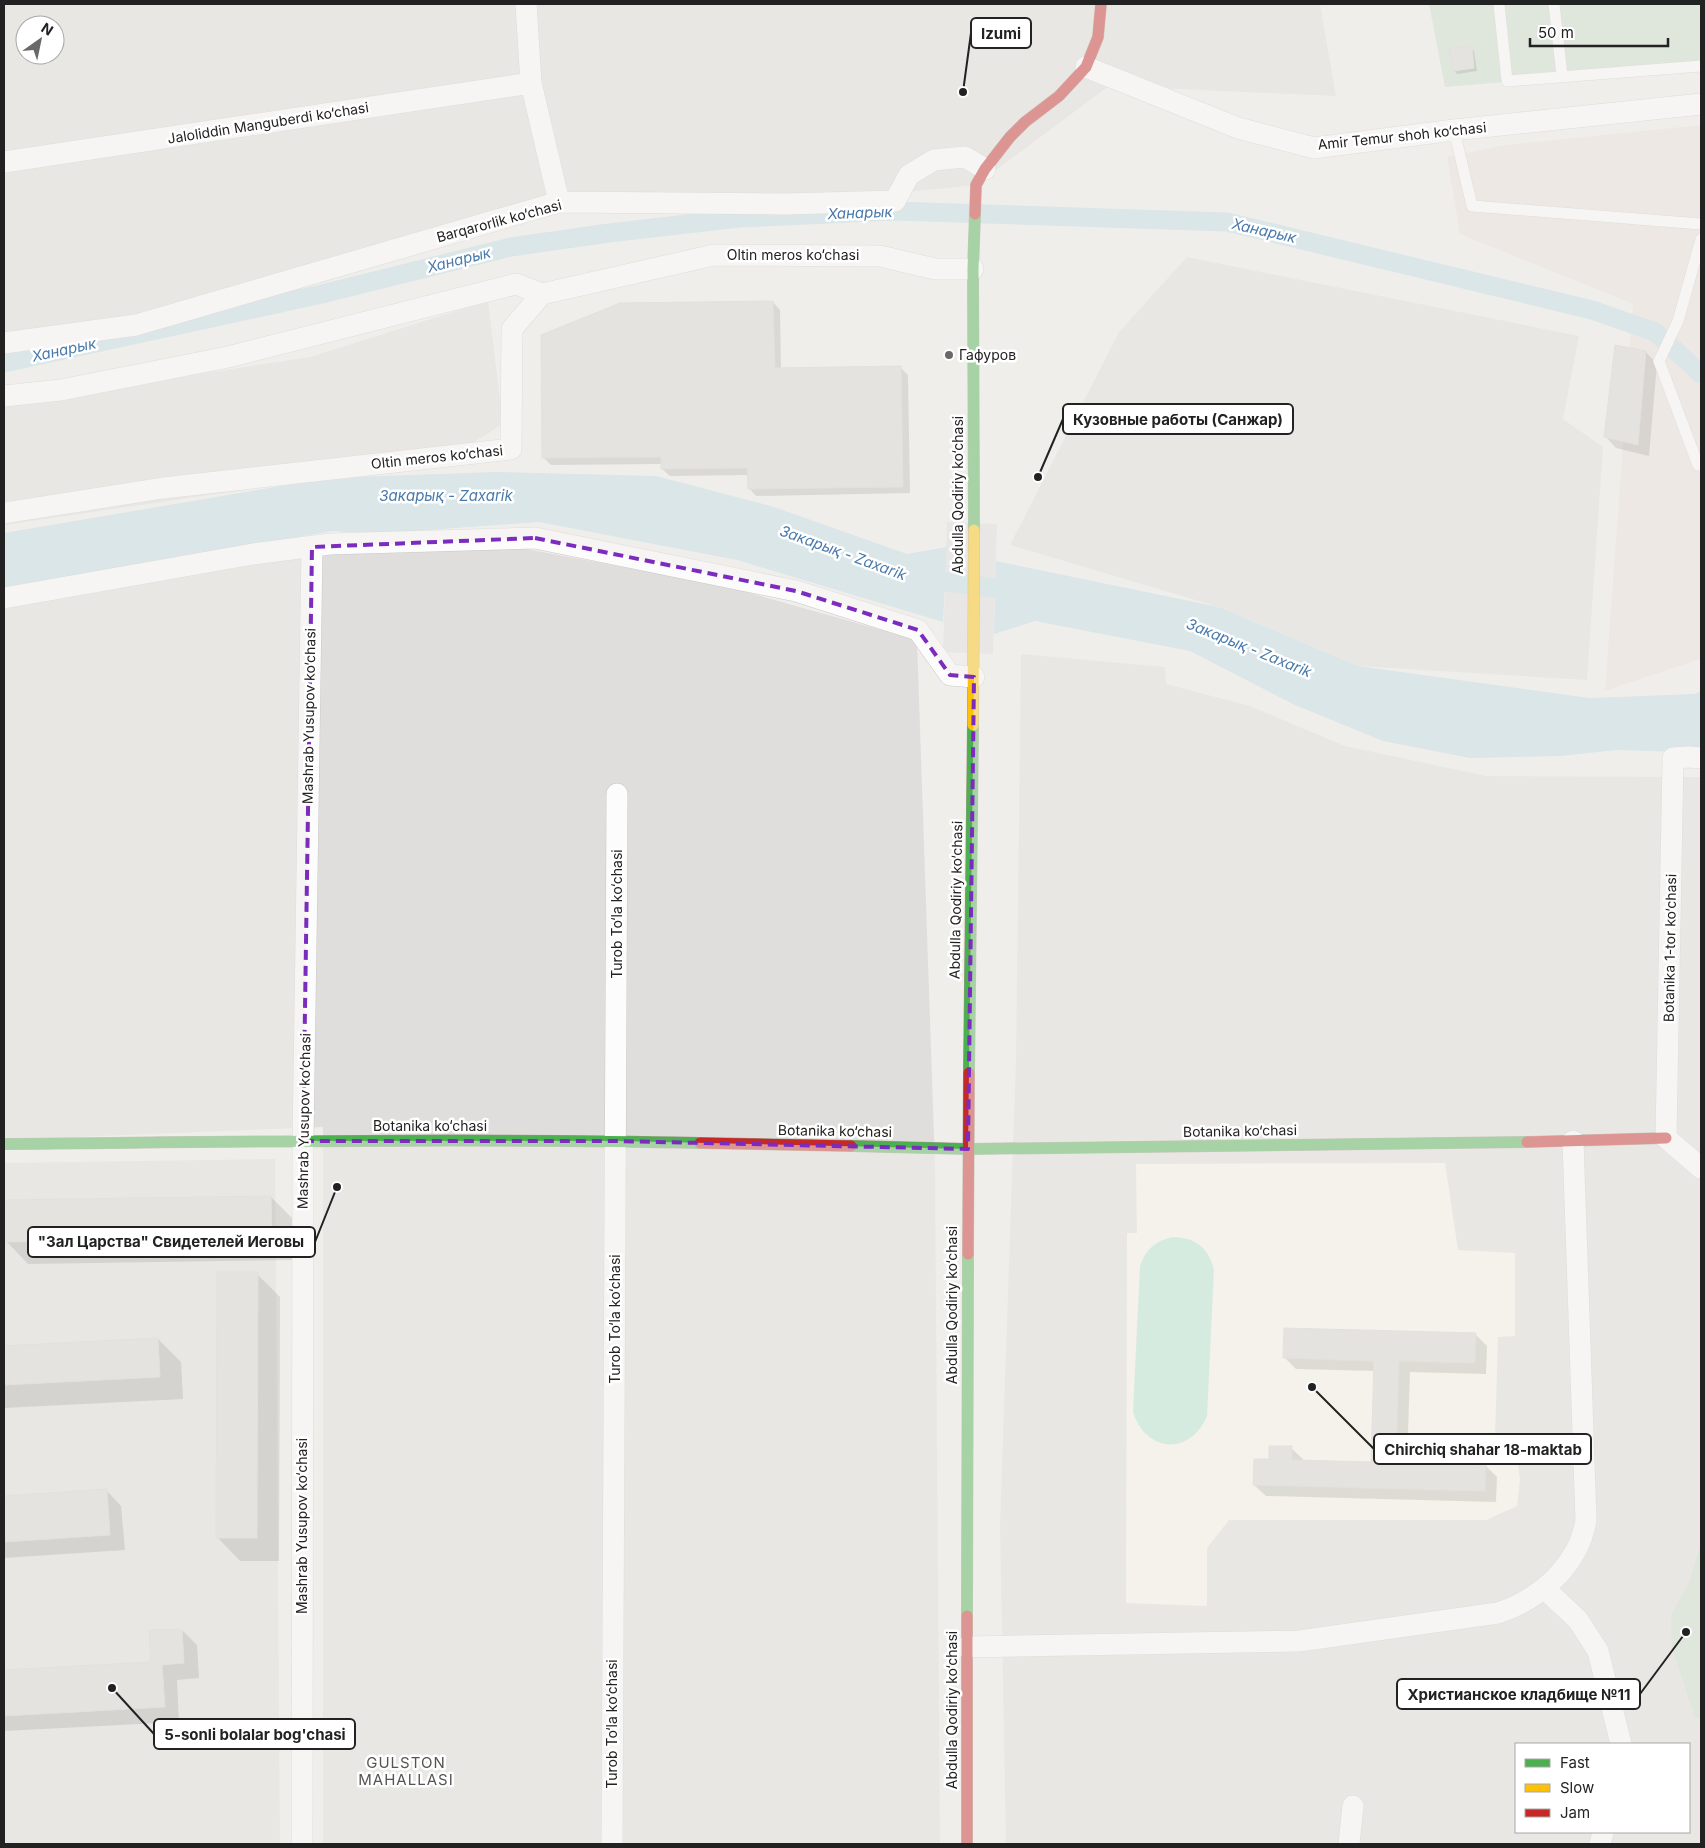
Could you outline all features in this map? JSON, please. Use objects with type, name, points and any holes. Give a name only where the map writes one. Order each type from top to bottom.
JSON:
[{"type":"main road","points":[[980,177],[1010,137],[1059,96],[1086,66],[1098,37],[1101,4]]},
{"type":"main road","name":"Abdulla Qodiriy ko‘chasi","points":[[967,1844],[968,1149],[974,677],[973,269],[980,177]]},
{"type":"main road","name":"Botanika ko‘chasi","points":[[4,1144],[303,1141],[616,1141],[968,1149],[1573,1141],[1666,1138]]},
{"type":"street","points":[[526,4],[531,83],[559,202]]},
{"type":"street","name":"Amir Temur shoh ko‘chasi","points":[[1086,66],[1238,128],[1314,148],[1454,130],[1701,104]]},
{"type":"street","name":"Jaloliddin Manguberdi ko‘chasi","points":[[4,162],[531,83]]},
{"type":"street","name":"Barqarorlik ko‘chasi","points":[[4,343],[136,325],[559,202],[786,204],[896,201],[909,175],[934,160],[965,157],[980,177]]},
{"type":"street","name":"Oltin meros ko‘chasi","points":[[4,513],[163,488],[511,449],[512,329],[542,294],[714,255],[880,256],[934,269],[973,269]]},
{"type":"street","points":[[4,396],[61,390],[228,358],[516,284],[542,294]]},
{"type":"street","points":[[4,598],[252,554],[330,544],[535,538],[796,592],[918,630],[950,675],[974,677]]},
{"type":"street","name":"Mashrab Yusupov ko‘chasi","points":[[302,1844],[303,1141],[312,547]]},
{"type":"street","name":"Botanika 1-tor ko‘chasi","points":[[1666,1138],[1673,758],[1689,756],[1701,758]]},
{"type":"street","name":"Turob To‘la ko‘chasi","points":[[612,1844],[617,794]]},
{"type":"street","points":[[1666,1138],[1701,1168]]},
{"type":"street","points":[[966,1646],[1299,1641],[1476,1618],[1498,1613],[1519,1604],[1544,1588],[1564,1569],[1572,1558],[1584,1532],[1586,1520],[1573,1141]]},
{"type":"street","points":[[1544,1588],[1578,1620],[1598,1651],[1621,1743]]},
{"type":"street","points":[[1349,1844],[1353,1806]]},
{"type":"lane","points":[[1499,4],[1507,82],[1701,66]]},
{"type":"lane","points":[[1554,4],[1562,76]]},
{"type":"lane","points":[[1454,130],[1472,206],[1701,224]]},
{"type":"lane","points":[[1698,465],[1659,361],[1678,322],[1701,239]]},
{"type":"highlighted area","points":[[535,538],[796,591],[918,630],[950,675],[974,677],[968,1149],[616,1141],[303,1141],[312,547]]},
{"type":"shaded area","points":[[4,4],[1320,4],[1336,96],[1109,86],[976,185],[787,204],[559,202],[136,325],[4,343]]},
{"type":"shaded area","points":[[1701,125],[1701,659],[1605,691],[1633,304],[1460,234],[1447,157],[1505,145]]},
{"type":"shaded area","points":[[1187,257],[1579,336],[1563,419],[1603,447],[1587,680],[1358,666],[1219,607],[1010,545],[1119,332]]},
{"type":"shaded area","points":[[488,301],[503,424],[443,461],[4,525],[4,404],[310,357]]},
{"type":"shaded area","points":[[343,548],[521,548],[725,586],[917,640],[935,1166],[940,1844],[323,1844],[323,1127],[4,1140],[4,605]]},
{"type":"shaded area","points":[[1021,654],[1165,667],[1166,684],[1250,706],[1345,746],[1486,776],[1701,777],[1701,1844],[1006,1844],[1000,1526],[1016,1059]]},
{"type":"shaded area","points":[[275,1159],[280,1844],[4,1844],[4,1163]]},
{"type":"shaded area","points":[[1445,1163],[1458,1250],[1515,1253],[1515,1336],[1498,1337],[1495,1437],[1516,1449],[1520,1480],[1517,1506],[1486,1520],[1229,1520],[1207,1548],[1207,1606],[1126,1603],[1127,1233],[1137,1233],[1136,1164]]},
{"type":"green space","points":[[1429,4],[1701,4],[1701,66],[1445,87]]},
{"type":"green space","points":[[1173,1237],[1188,1239],[1200,1245],[1208,1255],[1214,1270],[1207,1416],[1199,1429],[1190,1438],[1180,1443],[1168,1444],[1158,1442],[1148,1436],[1139,1426],[1133,1412],[1140,1266],[1148,1250],[1156,1243]]},
{"type":"green space","points":[[1701,1543],[1701,1718],[1695,1718],[1672,1648],[1671,1615],[1689,1583]]},
{"type":"water","points":[[496,472],[656,476],[774,507],[907,554],[947,547],[943,622],[737,560],[539,522],[374,534],[332,531],[95,573],[4,587],[4,533],[328,478]]},
{"type":"water","points":[[996,561],[1219,607],[1358,666],[1590,698],[1695,694],[1701,691],[1701,750],[1678,752],[1617,750],[1561,756],[1470,758],[1383,741],[1295,705],[1190,651],[1035,621],[994,634]]},
{"type":"pier","points":[[947,522],[997,524],[993,654],[943,652]]},
{"type":"building","points":[[1472,46],[1474,68],[1453,71],[1450,48]]},
{"type":"building","points":[[773,301],[775,368],[901,366],[903,487],[748,489],[747,468],[661,469],[661,457],[542,458],[541,335],[620,303]]},
{"type":"building","points":[[1615,345],[1646,351],[1638,445],[1604,437]]},
{"type":"building","points":[[271,1196],[272,1237],[4,1242],[4,1200]]},
{"type":"building","points":[[217,1272],[258,1272],[257,1538],[216,1538]]},
{"type":"building","points":[[1284,1328],[1476,1333],[1475,1363],[1399,1361],[1396,1462],[1446,1464],[1446,1452],[1465,1453],[1465,1464],[1486,1465],[1485,1491],[1253,1485],[1254,1459],[1269,1459],[1269,1446],[1292,1446],[1292,1460],[1371,1462],[1374,1361],[1283,1358]]},
{"type":"building","points":[[158,1338],[160,1377],[4,1385],[4,1346]]},
{"type":"building","points":[[107,1489],[110,1535],[4,1542],[4,1496]]},
{"type":"building","points":[[182,1629],[184,1663],[162,1665],[165,1707],[4,1716],[4,1670],[151,1662],[149,1630]]},
{"type":"waterway","name":"Ханарык","points":[[4,363],[322,294],[511,247],[609,233],[739,218],[894,211],[1227,222],[1592,310],[1655,332],[1701,374]]},
{"type":"waterway","name":"Закарық - Zaxarik","points":[[921,578],[1020,592]]},
{"type":"traffic: fast","points":[[974,530],[973,269],[975,214]]},
{"type":"traffic: fast","points":[[969,1073],[973,725]]},
{"type":"traffic: fast","points":[[4,1144],[265,1141],[700,1143]]},
{"type":"traffic: fast","points":[[851,1146],[968,1149],[1527,1142]]},
{"type":"traffic: fast","points":[[967,1616],[968,1254]]},
{"type":"traffic: slow","points":[[973,725],[974,530]]},
{"type":"traffic: jam","points":[[975,214],[976,185],[985,169],[1010,137],[1025,122],[1059,96],[1086,67],[1098,37],[1101,4]]},
{"type":"traffic: jam","points":[[968,1254],[969,1073]]},
{"type":"traffic: jam","points":[[1527,1142],[1666,1138]]},
{"type":"traffic: jam","points":[[700,1143],[851,1146]]},
{"type":"traffic: jam","points":[[967,1616],[967,1844]]},
{"type":"place","name":"Izumi","points":[[963,92]]},
{"type":"place","name":"Гафуров","points":[[949,355]]},
{"type":"place","name":"Кузовные работы (Санжар)","points":[[1038,477]]},
{"type":"place","name":"\"Зал Царства\" Свидетелей Иеговы","points":[[337,1187]]},
{"type":"place","name":"Chirchiq shahar 18-maktab","points":[[1312,1387]]},
{"type":"place","name":"Христианское кладбище №11","points":[[1686,1632]]},
{"type":"place","name":"5-sonli bolalar bog'chasi","points":[[112,1688]]},
{"type":"district","name":"GULSTON MAHALLASI","points":[[406,1772]]}]
